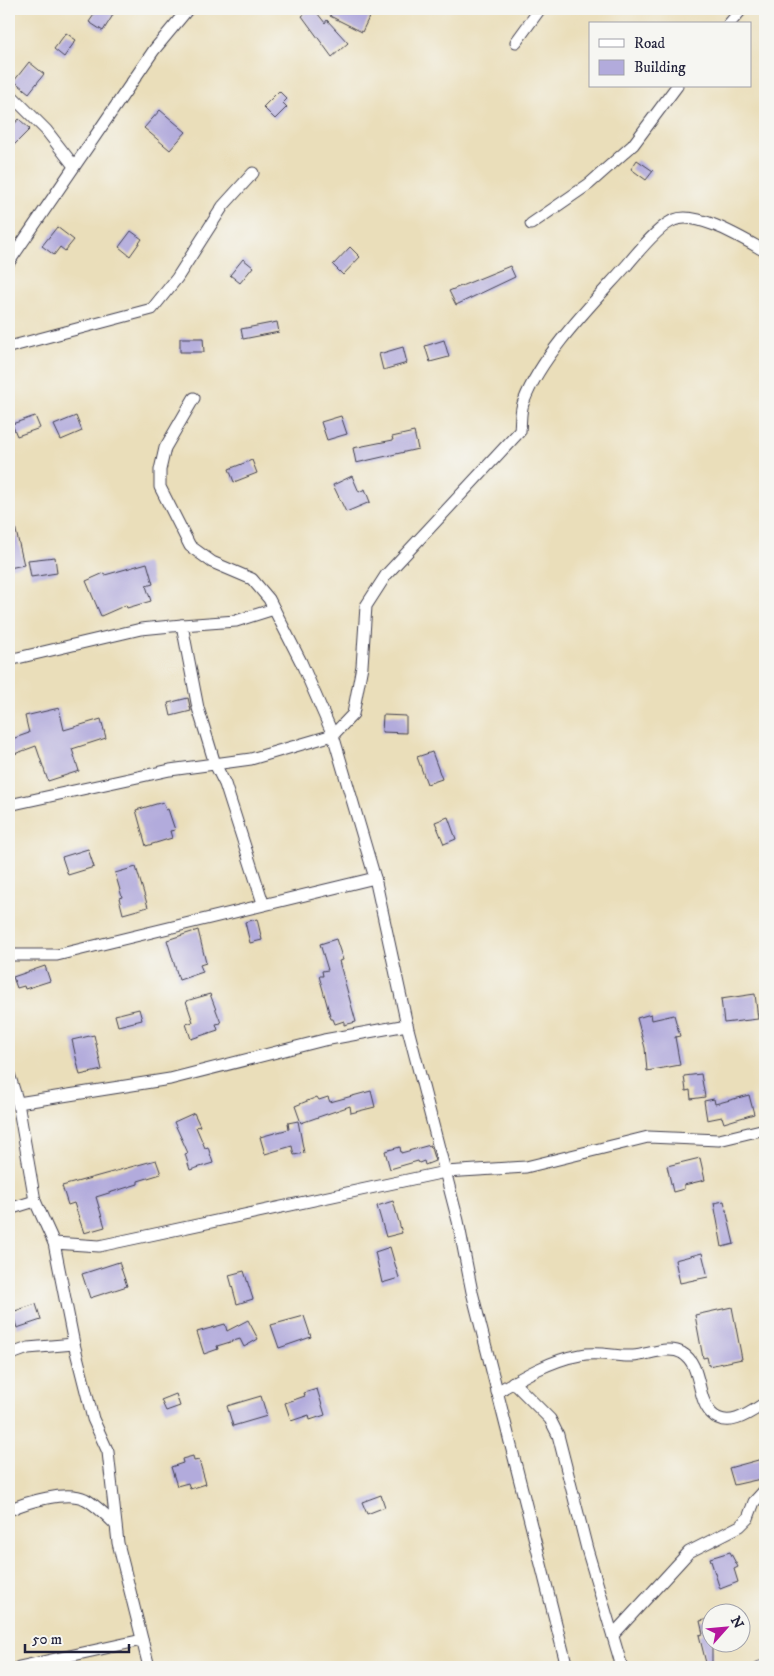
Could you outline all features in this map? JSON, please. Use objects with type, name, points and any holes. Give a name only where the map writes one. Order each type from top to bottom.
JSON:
[{"type":"street","points":[[9,262],[154,50],[188,9]]},
{"type":"street","points":[[516,42],[540,9]]},
{"type":"street","points":[[731,22],[742,9]]},
{"type":"street","points":[[531,224],[589,184],[633,145],[676,88]]},
{"type":"street","points":[[9,94],[46,130],[74,166]]},
{"type":"street","points":[[9,347],[152,309],[177,278],[223,206],[253,173]]},
{"type":"street","points":[[9,805],[170,770],[251,759],[332,735],[353,714],[362,666],[366,606],[386,575],[520,431],[523,402],[534,382],[572,326],[647,242],[674,220],[695,220],[724,228],[765,251]]},
{"type":"street","points":[[194,398],[164,448],[160,470],[160,488],[190,546],[212,562],[252,579],[269,599],[301,662],[332,735],[375,878],[407,1025],[567,1667]]},
{"type":"street","points":[[9,660],[140,628],[236,621],[274,608]]},
{"type":"street","points":[[182,625],[198,708],[215,764],[225,784],[263,903]]},
{"type":"street","points":[[9,956],[57,955],[263,903],[375,878]]},
{"type":"street","points":[[18,1103],[170,1079],[324,1040],[407,1025]]},
{"type":"street","points":[[9,1074],[18,1103],[35,1201],[54,1243],[74,1344],[93,1419],[108,1452],[115,1524],[149,1667]]},
{"type":"street","points":[[54,1243],[98,1246],[445,1172],[526,1167],[648,1137],[718,1140],[765,1129]]},
{"type":"street","points":[[9,1210],[35,1201]]},
{"type":"street","points":[[9,1356],[28,1348],[74,1344]]},
{"type":"street","points":[[497,1392],[513,1382],[558,1362],[581,1355],[604,1353],[633,1356],[672,1350],[682,1353],[689,1359],[695,1370],[699,1393],[706,1408],[715,1418],[730,1421],[747,1415],[765,1403]]},
{"type":"street","points":[[513,1382],[550,1419],[558,1435],[587,1549],[622,1667]]},
{"type":"street","points":[[613,1635],[689,1552],[744,1522],[748,1518],[754,1502],[765,1490]]},
{"type":"street","points":[[9,1510],[39,1500],[74,1496],[84,1499],[115,1524]]},
{"type":"street","points":[[19,1667],[142,1640]]},
{"type":"street","points":[[760,1667],[765,1666]]},
{"type":"building","points":[[98,9],[104,9],[113,15],[103,31],[89,22]]},
{"type":"building","points":[[311,9],[314,9],[325,23],[327,20],[348,43],[332,57],[302,16]]},
{"type":"building","points":[[334,9],[373,9],[362,32],[330,16]]},
{"type":"building","points":[[66,33],[76,40],[64,57],[54,49]]},
{"type":"building","points":[[29,62],[44,74],[29,93],[14,81]]},
{"type":"building","points":[[279,91],[287,99],[283,103],[287,107],[275,119],[263,107]]},
{"type":"building","points":[[160,110],[186,132],[170,150],[144,128]]},
{"type":"building","points":[[19,119],[30,129],[9,150],[9,130]]},
{"type":"building","points":[[637,160],[653,171],[646,180],[631,169]]},
{"type":"building","points":[[57,227],[74,240],[65,251],[60,247],[54,255],[42,246]]},
{"type":"building","points":[[131,231],[142,239],[130,256],[119,247]]},
{"type":"building","points":[[350,247],[360,257],[343,275],[333,265]]},
{"type":"building","points":[[243,259],[253,267],[240,283],[230,275]]},
{"type":"building","points":[[510,266],[515,277],[456,305],[449,291]]},
{"type":"building","points":[[277,322],[279,332],[243,339],[241,329]]},
{"type":"building","points":[[180,338],[203,338],[204,352],[180,352]]},
{"type":"building","points":[[444,340],[449,357],[430,362],[425,346]]},
{"type":"building","points":[[403,347],[407,363],[383,370],[379,354]]},
{"type":"building","points":[[35,416],[40,428],[17,436],[12,424]]},
{"type":"building","points":[[76,416],[82,431],[61,440],[54,425]]},
{"type":"building","points":[[341,416],[347,434],[327,440],[321,422]]},
{"type":"building","points":[[414,432],[418,449],[356,463],[353,448],[393,440],[392,437]]},
{"type":"building","points":[[252,460],[257,473],[234,482],[229,469]]},
{"type":"building","points":[[352,476],[359,492],[365,489],[370,502],[346,512],[333,485]]},
{"type":"building","points":[[9,518],[13,518],[24,565],[9,568]]},
{"type":"building","points":[[55,557],[57,573],[31,577],[28,560]]},
{"type":"building","points":[[147,563],[153,584],[146,586],[151,601],[127,608],[126,605],[101,616],[86,581],[104,573],[105,575]]},
{"type":"building","points":[[188,698],[191,711],[171,716],[168,703]]},
{"type":"building","points":[[59,708],[64,730],[101,719],[106,738],[72,749],[79,771],[48,781],[36,746],[9,756],[9,740],[29,733],[25,716]]},
{"type":"building","points":[[383,715],[406,716],[406,733],[382,732]]},
{"type":"building","points":[[432,752],[442,779],[427,784],[417,757]]},
{"type":"building","points":[[163,802],[166,810],[168,809],[175,830],[170,831],[172,838],[146,846],[136,810]]},
{"type":"building","points":[[448,817],[456,839],[444,844],[435,822]]},
{"type":"building","points":[[88,849],[94,867],[68,875],[62,857]]},
{"type":"building","points":[[136,867],[148,907],[123,914],[119,898],[122,897],[115,873]]},
{"type":"building","points":[[257,919],[262,940],[250,943],[245,922]]},
{"type":"building","points":[[198,930],[206,963],[200,965],[203,972],[179,980],[167,940]]},
{"type":"building","points":[[336,939],[343,960],[339,961],[356,1022],[344,1025],[344,1021],[335,1024],[333,1019],[331,1019],[319,976],[323,976],[322,971],[328,970],[320,944]]},
{"type":"building","points":[[45,966],[50,981],[25,989],[24,986],[17,988],[13,977]]},
{"type":"building","points":[[210,994],[221,1023],[216,1024],[218,1030],[191,1039],[186,1024],[193,1022],[186,1001]]},
{"type":"building","points":[[755,994],[758,1019],[724,1023],[721,999]]},
{"type":"building","points":[[139,1009],[142,1020],[118,1026],[115,1015]]},
{"type":"building","points":[[651,1014],[652,1020],[674,1015],[680,1036],[675,1037],[680,1065],[647,1071],[645,1048],[637,1018]]},
{"type":"building","points":[[94,1035],[102,1070],[80,1075],[72,1040]]},
{"type":"building","points":[[701,1074],[705,1097],[691,1099],[690,1090],[686,1091],[684,1076]]},
{"type":"building","points":[[371,1091],[375,1107],[351,1113],[350,1106],[301,1123],[295,1106],[317,1097],[319,1100],[328,1097],[330,1102]]},
{"type":"building","points":[[749,1095],[754,1114],[724,1123],[722,1117],[707,1120],[704,1101],[714,1099],[715,1104]]},
{"type":"building","points":[[194,1113],[200,1126],[196,1127],[205,1148],[208,1147],[213,1163],[190,1170],[185,1154],[188,1153],[174,1122]]},
{"type":"building","points":[[298,1121],[304,1153],[294,1155],[292,1146],[265,1154],[260,1137],[289,1129],[288,1123]]},
{"type":"building","points":[[430,1145],[435,1161],[425,1165],[424,1161],[419,1163],[418,1161],[390,1169],[385,1151],[400,1147],[401,1153]]},
{"type":"building","points":[[700,1158],[705,1180],[684,1185],[684,1189],[673,1192],[667,1166]]},
{"type":"building","points":[[156,1160],[161,1174],[138,1181],[138,1184],[96,1197],[105,1227],[84,1233],[74,1203],[68,1205],[62,1186]]},
{"type":"building","points":[[393,1201],[402,1233],[386,1237],[377,1206]]},
{"type":"building","points":[[724,1201],[734,1244],[722,1247],[714,1203]]},
{"type":"building","points":[[390,1247],[399,1278],[382,1283],[375,1252]]},
{"type":"building","points":[[702,1253],[708,1277],[680,1283],[675,1260]]},
{"type":"building","points":[[119,1262],[127,1286],[90,1298],[82,1274]]},
{"type":"building","points":[[244,1271],[253,1299],[237,1304],[229,1275]]},
{"type":"building","points":[[36,1304],[41,1320],[17,1328],[12,1312]]},
{"type":"building","points":[[732,1307],[742,1359],[709,1366],[707,1357],[703,1358],[695,1315]]},
{"type":"building","points":[[304,1316],[311,1337],[279,1348],[271,1325]]},
{"type":"building","points":[[248,1320],[258,1339],[244,1347],[240,1339],[217,1346],[218,1349],[204,1354],[197,1332],[225,1324],[227,1331]]},
{"type":"building","points":[[317,1389],[325,1415],[310,1420],[309,1415],[291,1421],[285,1403],[305,1396],[304,1393]]},
{"type":"building","points":[[176,1394],[180,1406],[166,1411],[161,1400]]},
{"type":"building","points":[[261,1396],[267,1416],[233,1426],[227,1406]]},
{"type":"building","points":[[193,1456],[194,1461],[199,1460],[206,1484],[190,1489],[188,1483],[177,1486],[171,1467],[183,1463],[182,1459]]},
{"type":"building","points":[[762,1459],[765,1478],[734,1485],[729,1468]]},
{"type":"building","points":[[381,1495],[385,1507],[367,1514],[362,1502]]},
{"type":"building","points":[[730,1552],[738,1567],[734,1569],[738,1582],[720,1589],[710,1558]]},
{"type":"building","points":[[702,1634],[702,1647],[699,1635]]},
{"type":"building","points":[[704,1654],[712,1654],[712,1667],[707,1667]]}]
